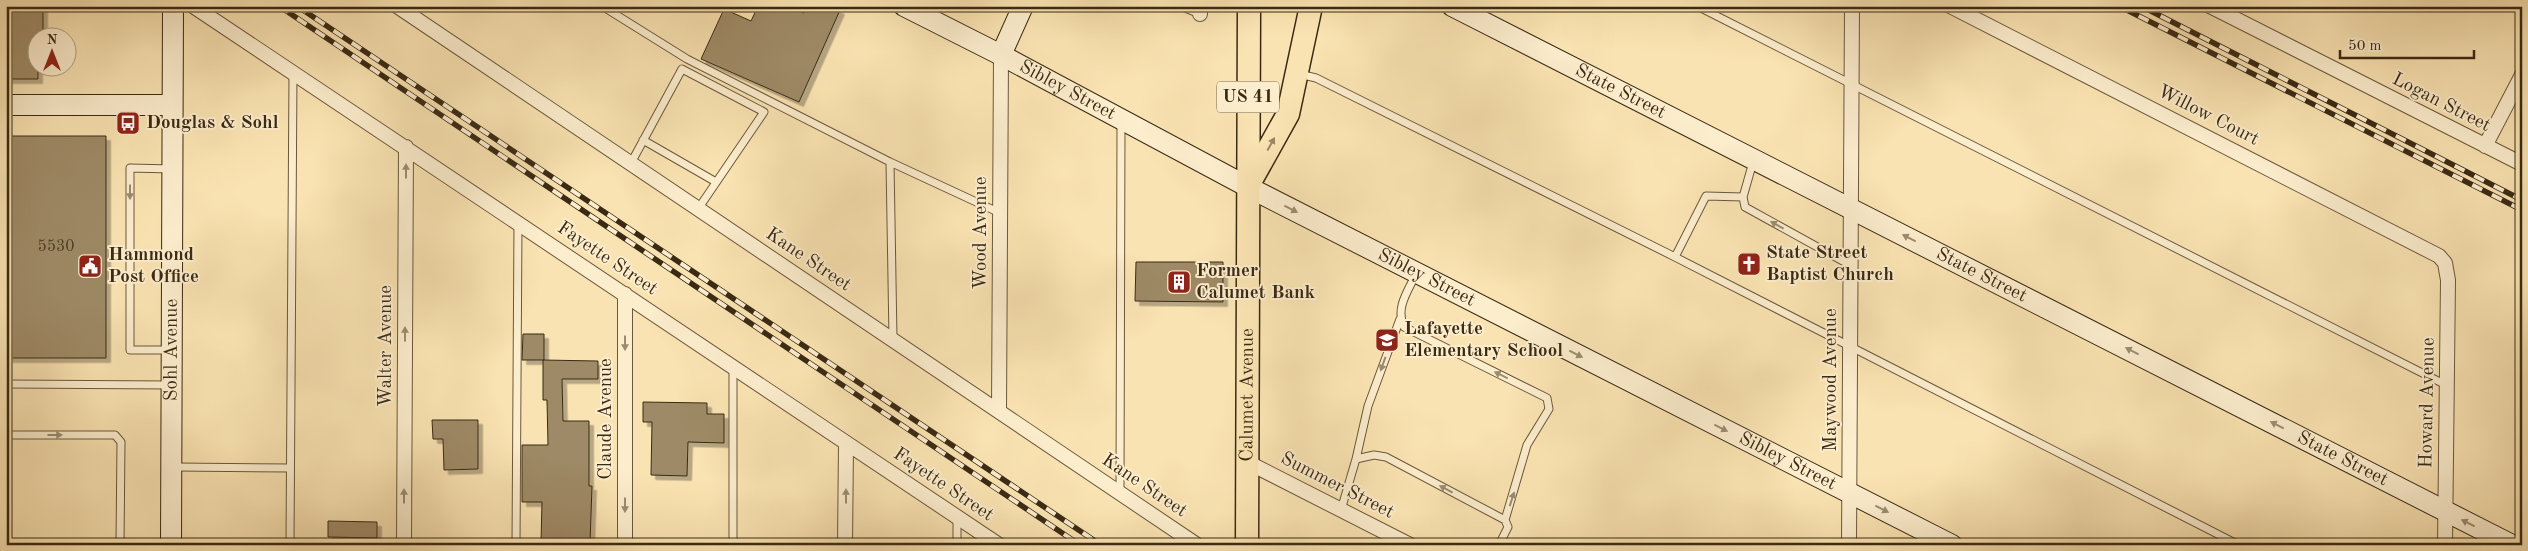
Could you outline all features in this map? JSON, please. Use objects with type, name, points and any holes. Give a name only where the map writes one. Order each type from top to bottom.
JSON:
[{"type":"main road","name":"Calumet Avenue","points":[[1247,545],[1249,6]]},
{"type":"main road","points":[[1248,187],[1288,114],[1311,6]]},
{"type":"street","name":"Sohl Avenue","points":[[170,545],[173,6]]},
{"type":"street","name":"Fayette Street","points":[[193,6],[293,71],[999,545]]},
{"type":"street","name":"Kane Street","points":[[397,6],[1197,545]]},
{"type":"street","name":"Sibley Street","points":[[904,6],[1001,55],[1248,187],[1952,545]]},
{"type":"street","points":[[1001,55],[1023,6]]},
{"type":"street","name":"State Street","points":[[1452,6],[2512,545]]},
{"type":"street","name":"Maywood Avenue","points":[[1849,545],[1852,6]]},
{"type":"street","name":"Willow Court","points":[[1950,6],[2430,249],[2445,263]]},
{"type":"street","name":"Logan Street","points":[[2210,6],[2522,164]]},
{"type":"street","name":"Wood Avenue","points":[[999,411],[1001,55]]},
{"type":"street","points":[[2486,146],[2522,75]]},
{"type":"street","points":[[6,105],[172,104]]},
{"type":"street","name":"Walter Avenue","points":[[404,545],[406,147]]},
{"type":"street","name":"Howard Avenue","points":[[2445,263],[2448,280],[2445,545]]},
{"type":"street","name":"Claude Avenue","points":[[625,294],[625,545]]},
{"type":"street","points":[[845,545],[846,444]]},
{"type":"street","name":"Summer Street","points":[[1247,462],[1410,545]]},
{"type":"lane","points":[[602,6],[688,59],[890,162],[1000,214]]},
{"type":"lane","points":[[1180,6],[1200,10]]},
{"type":"lane","points":[[1697,6],[2447,385]]},
{"type":"lane","points":[[630,163],[688,59]]},
{"type":"lane","points":[[682,69],[764,112]]},
{"type":"lane","points":[[290,545],[293,71]]},
{"type":"lane","points":[[1296,74],[1316,78],[1675,257],[2239,545]]},
{"type":"lane","points":[[698,209],[771,101]]},
{"type":"lane","points":[[1120,493],[1121,119]]},
{"type":"lane","points":[[643,140],[716,182]]},
{"type":"lane","points":[[1754,160],[1743,197],[1745,207],[1850,265]]},
{"type":"lane","points":[[890,162],[893,340]]},
{"type":"lane","points":[[172,169],[130,168],[130,350],[172,350]]},
{"type":"lane","points":[[1675,257],[1706,196],[1743,197]]},
{"type":"lane","points":[[516,545],[518,222]]},
{"type":"lane","points":[[1341,510],[1356,459],[1368,406],[1400,319],[1401,305],[1417,273]]},
{"type":"lane","points":[[1400,319],[1409,332],[1547,398],[1549,409],[1527,445],[1505,520]]},
{"type":"lane","points":[[733,545],[734,367]]},
{"type":"lane","points":[[6,384],[171,385]]},
{"type":"lane","points":[[6,436],[115,435],[122,442],[120,545]]},
{"type":"lane","points":[[1356,459],[1374,455],[1386,457],[1505,520],[1508,527],[1499,545]]},
{"type":"lane","points":[[171,467],[290,468]]},
{"type":"lane","points":[[957,517],[957,545]]},
{"type":"building","points":[[6,6],[43,6],[43,28],[28,28],[28,78],[38,79],[6,79]]},
{"type":"building","points":[[758,6],[789,6],[804,13],[807,6],[832,6],[840,10],[799,102],[701,59],[724,9],[751,21]]},
{"type":"building","points":[[6,136],[106,136],[106,358],[6,358]]},
{"type":"building","name":"Former Calumet Bank","points":[[1136,262],[1223,262],[1223,302],[1135,301]]},
{"type":"building","points":[[523,334],[544,334],[544,360],[522,360]]},
{"type":"building","points":[[543,360],[598,361],[598,379],[562,379],[563,421],[589,421],[589,486],[592,486],[590,543],[541,543],[542,502],[522,502],[522,445],[548,445],[547,400],[543,400]]},
{"type":"building","points":[[643,402],[707,403],[707,414],[724,414],[724,443],[688,442],[687,476],[651,475],[652,422],[643,422]]},
{"type":"building","points":[[432,420],[478,420],[478,469],[444,470],[443,439],[433,439]]},
{"type":"building","points":[[328,521],[377,522],[377,538],[328,537]]},
{"type":"railway","points":[[279,6],[1080,545]]},
{"type":"railway","points":[[297,6],[1101,545]]},
{"type":"railway","points":[[2119,6],[2522,210]]},
{"type":"railway","points":[[2141,6],[2522,200]]},
{"type":"place","name":"Douglas & Sohl","points":[[128,123]]},
{"type":"place","name":"State Street Baptist Church","points":[[1749,264]]},
{"type":"place","name":"Hammond Post Office","points":[[90,266]]},
{"type":"place","name":"Former Calumet Bank","points":[[1179,282]]},
{"type":"place","name":"Lafayette Elementary School","points":[[1387,340]]}]
